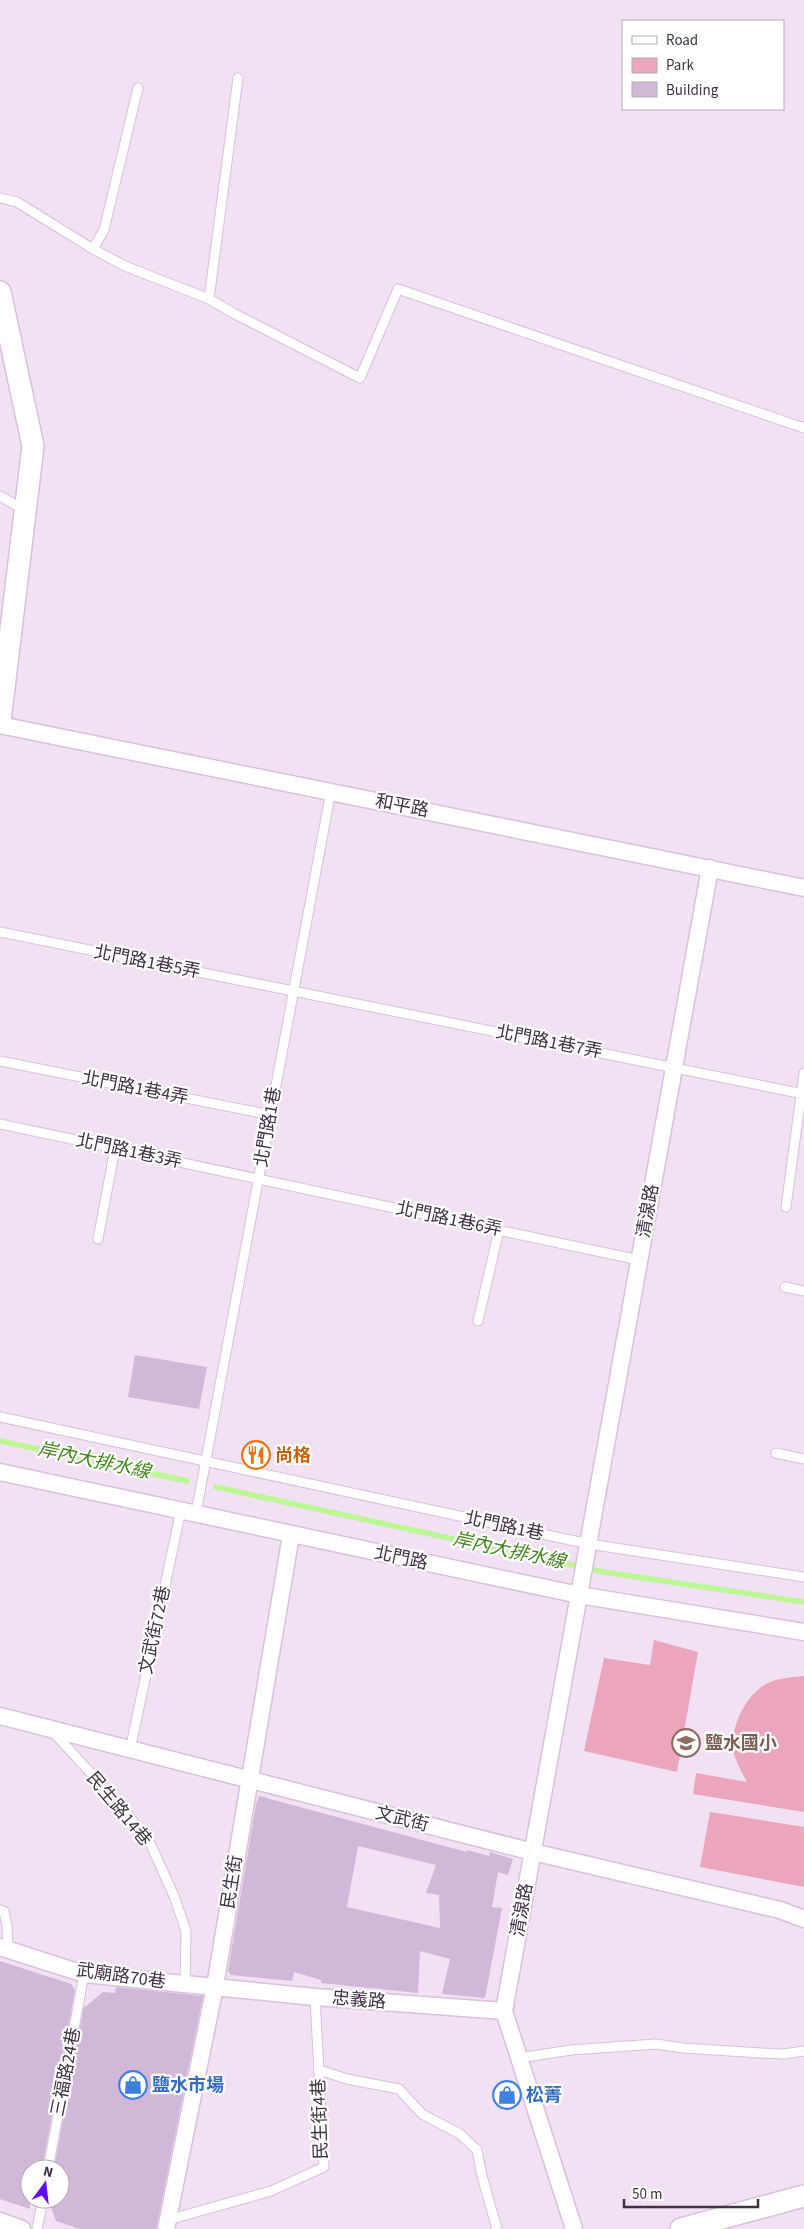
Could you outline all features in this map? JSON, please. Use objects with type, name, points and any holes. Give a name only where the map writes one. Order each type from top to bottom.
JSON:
[{"type":"street","points":[[0,292],[32,446],[0,721]]},
{"type":"street","name":"和平路","points":[[0,725],[804,888]]},
{"type":"street","name":"清湶路","points":[[574,2229],[504,2011],[710,868]]},
{"type":"street","name":"北門路","points":[[0,1472],[291,1534],[804,1632]]},
{"type":"street","name":"民生街","points":[[167,2225],[215,1986],[291,1534]]},
{"type":"street","name":"文武街","points":[[0,1716],[248,1781],[533,1852],[780,1910],[804,1919]]},
{"type":"street","name":"武廟路70巷","points":[[4,1948],[84,1974],[185,1985],[215,1986]]},
{"type":"street","name":"忠義路","points":[[215,1986],[315,1997],[504,2011]]},
{"type":"street","points":[[681,2229],[804,2196]]},
{"type":"street","points":[[0,2221],[22,2229]]},
{"type":"lane","points":[[209,299],[238,78]]},
{"type":"lane","points":[[93,250],[104,230],[138,88]]},
{"type":"lane","points":[[0,198],[17,202],[93,250],[125,266],[209,299],[234,314],[360,378],[398,288],[804,428]]},
{"type":"lane","points":[[0,496],[24,510]]},
{"type":"lane","name":"北門路1巷","points":[[188,1512],[206,1462],[330,791]]},
{"type":"lane","name":"北門路1巷5弄","points":[[0,932],[293,991]]},
{"type":"lane","name":"北門路1巷7弄","points":[[293,991],[802,1093]]},
{"type":"lane","name":"北門路1巷4弄","points":[[0,1061],[271,1115]]},
{"type":"lane","points":[[786,1208],[804,1073]]},
{"type":"lane","name":"北門路1巷3弄","points":[[0,1124],[259,1179]]},
{"type":"lane","points":[[98,1239],[115,1148]]},
{"type":"lane","name":"北門路1巷6弄","points":[[259,1179],[639,1260]]},
{"type":"lane","points":[[478,1320],[499,1230]]},
{"type":"lane","points":[[786,1288],[804,1291]]},
{"type":"lane","name":"北門路1巷","points":[[0,1417],[588,1549],[804,1577]]},
{"type":"lane","points":[[776,1453],[804,1459]]},
{"type":"lane","name":"文武街72巷","points":[[130,1750],[188,1512]]},
{"type":"lane","name":"民生路14巷","points":[[51,1730],[123,1808],[151,1845],[174,1896],[186,1931],[185,1985]]},
{"type":"lane","points":[[0,1910],[4,1911],[7,1926],[4,1948]]},
{"type":"lane","name":"三福路24巷","points":[[50,2159],[84,1974]]},
{"type":"lane","name":"民生街4巷","points":[[167,2225],[271,2191],[324,2167],[315,1997]]},
{"type":"lane","points":[[519,2058],[572,2050],[656,2044],[684,2048],[761,2053],[784,2054],[804,2051]]},
{"type":"lane","points":[[319,2070],[347,2079],[399,2089],[422,2114],[460,2134],[477,2150],[482,2176],[498,2229]]},
{"type":"lane","points":[[37,2229],[41,2209]]},
{"type":"green space","points":[[654,1640],[698,1652],[677,1772],[584,1751],[604,1658],[650,1665]]},
{"type":"green space","points":[[804,1676],[804,1812],[693,1794],[696,1773],[747,1782],[733,1750],[734,1731],[741,1712],[758,1689],[766,1684],[780,1679]]},
{"type":"green space","points":[[710,1812],[804,1827],[804,1887],[700,1867]]},
{"type":"building","points":[[135,1355],[207,1367],[199,1409],[128,1397]]},
{"type":"building","points":[[259,1796],[467,1852],[467,1850],[489,1856],[490,1852],[513,1859],[508,1875],[498,1872],[492,1907],[502,1908],[485,1998],[442,1994],[450,1959],[420,1951],[418,1993],[321,1983],[321,1980],[294,1972],[292,1981],[231,1975],[228,1971],[256,1804]],"holes":[[[358,1846],[436,1865],[426,1893],[439,1895],[440,1928],[347,1907]]]},
{"type":"building","points":[[0,1961],[71,1984],[75,1990],[44,2159],[20,2159],[20,2206],[0,2199]]},
{"type":"building","name":"鹽水市場","points":[[116,1987],[203,1996],[156,2229],[80,2229],[56,2221],[52,2209],[70,2209],[70,2159],[56,2159],[84,2006],[103,1992],[115,1993]]},
{"type":"waterway","name":"岸內大排水線","points":[[0,1441],[187,1481]]},
{"type":"waterway","name":"岸內大排水線","points":[[216,1487],[604,1572],[804,1602]]},
{"type":"place","name":"尚格","points":[[256,1455]]},
{"type":"place","name":"鹽水國小","points":[[686,1743]]},
{"type":"place","name":"鹽水市場","points":[[133,2085]]},
{"type":"place","name":"松菁","points":[[507,2095]]}]
